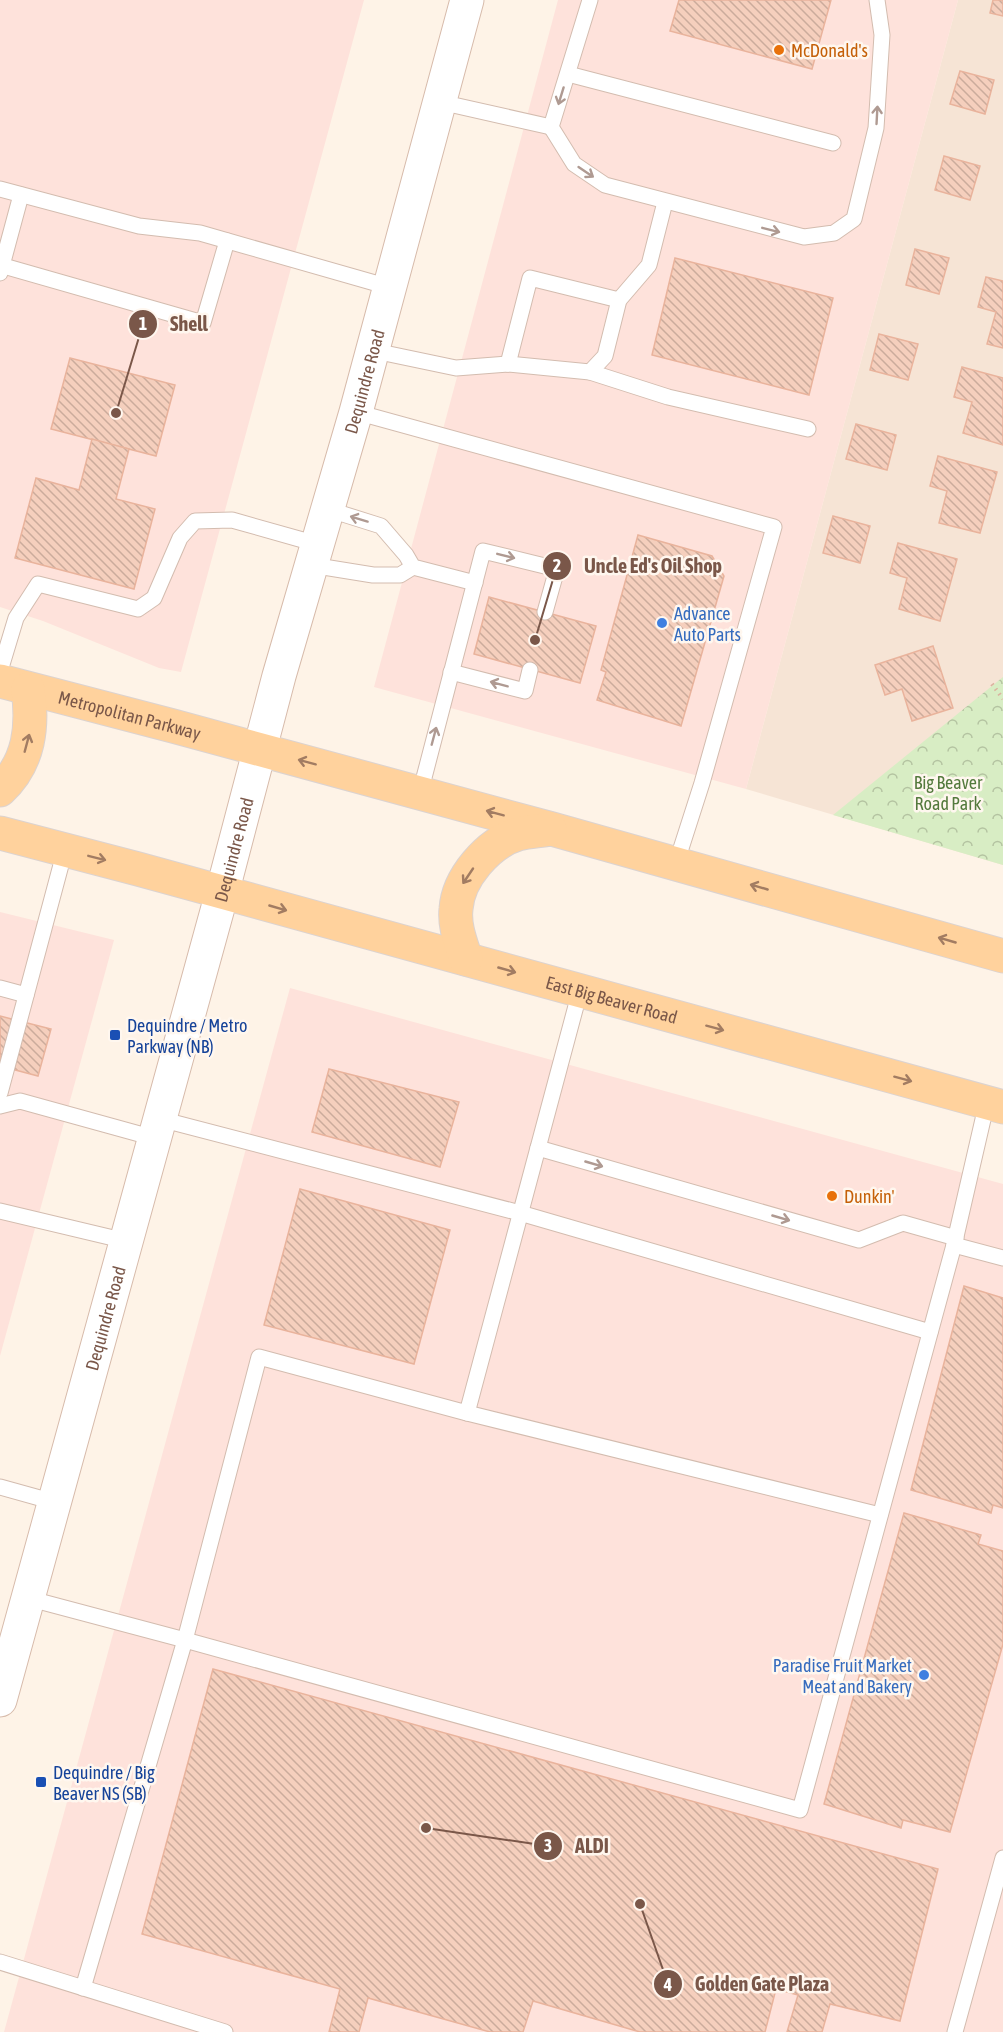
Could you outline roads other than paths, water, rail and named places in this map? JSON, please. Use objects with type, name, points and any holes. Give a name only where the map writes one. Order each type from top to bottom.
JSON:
[{"type":"main road","name":"Dequindre Road","points":[[1,1694],[222,892],[259,749],[356,412],[367,348],[389,287],[467,0]]},
{"type":"main road","points":[[0,790],[21,763],[29,740],[31,715],[14,685]]},
{"type":"main road","name":"Metropolitan Parkway","points":[[14,685],[259,749]]},
{"type":"main road","points":[[259,749],[1003,956]]},
{"type":"main road","points":[[466,959],[458,933],[456,909],[463,884],[476,864],[496,846],[517,834],[552,829]]},
{"type":"main road","points":[[0,832],[222,892]]},
{"type":"main road","name":"East Big Beaver Road","points":[[222,892],[995,1104]]},
{"type":"lane","points":[[551,127],[590,0]]},
{"type":"lane","points":[[440,102],[551,127],[574,164],[605,185],[804,237],[834,233],[854,219],[876,128],[882,35],[877,0]]},
{"type":"lane","points":[[567,74],[833,143]]},
{"type":"lane","points":[[0,189],[140,226],[200,233],[389,287]]},
{"type":"lane","points":[[21,195],[1,269],[202,323],[227,241]]},
{"type":"lane","points":[[590,372],[605,356],[620,300],[649,265],[665,202]]},
{"type":"lane","points":[[508,364],[530,278],[620,300]]},
{"type":"lane","points":[[367,348],[456,369],[508,364],[590,372],[668,397],[808,429]]},
{"type":"lane","points":[[356,412],[774,527],[702,783],[676,864]]},
{"type":"lane","points":[[327,509],[381,526],[406,555],[413,567],[475,583]]},
{"type":"lane","points":[[0,671],[16,618],[38,584],[138,609],[154,598],[180,538],[195,521],[232,520],[314,554],[382,575],[400,575],[413,567]]},
{"type":"lane","points":[[420,793],[483,550],[557,569],[545,612]]},
{"type":"lane","points":[[451,672],[525,691],[530,670]]},
{"type":"lane","points":[[0,1093],[65,850]]},
{"type":"lane","points":[[0,988],[26,995]]},
{"type":"lane","points":[[467,1413],[580,991]]},
{"type":"lane","points":[[0,1106],[20,1101],[157,1128],[520,1214],[930,1332]]},
{"type":"lane","points":[[27,1598],[800,1810],[955,1241],[995,1104]]},
{"type":"lane","points":[[538,1148],[859,1240],[903,1223],[1003,1258]]},
{"type":"lane","points":[[0,1211],[126,1242]]},
{"type":"lane","points":[[83,1988],[185,1640],[259,1358],[467,1413],[880,1515]]},
{"type":"lane","points":[[0,1487],[54,1502]]},
{"type":"lane","points":[[955,2032],[1003,1858]]},
{"type":"lane","points":[[0,1962],[225,2032]]},
{"type":"place","name":"McDonald's","points":[[779,50]]},
{"type":"place","name":"Shell","points":[[116,413]]},
{"type":"place","name":"Advance Auto Parts","points":[[662,623]]},
{"type":"place","name":"Uncle Ed's Oil Shop","points":[[535,640]]},
{"type":"place","name":"Dequindre / Metro Parkway (NB)","points":[[115,1035]]},
{"type":"place","name":"Dunkin'","points":[[832,1196]]},
{"type":"place","name":"Paradise Fruit Market Meat and Bakery","points":[[924,1675]]},
{"type":"place","name":"Dequindre / Big Beaver NS (SB)","points":[[41,1782]]},
{"type":"place","name":"ALDI","points":[[426,1828]]},
{"type":"place","name":"Golden Gate Plaza","points":[[640,1904]]},
{"type":"park label","name":"Big Beaver Road Park","points":[[948,792]]}]
